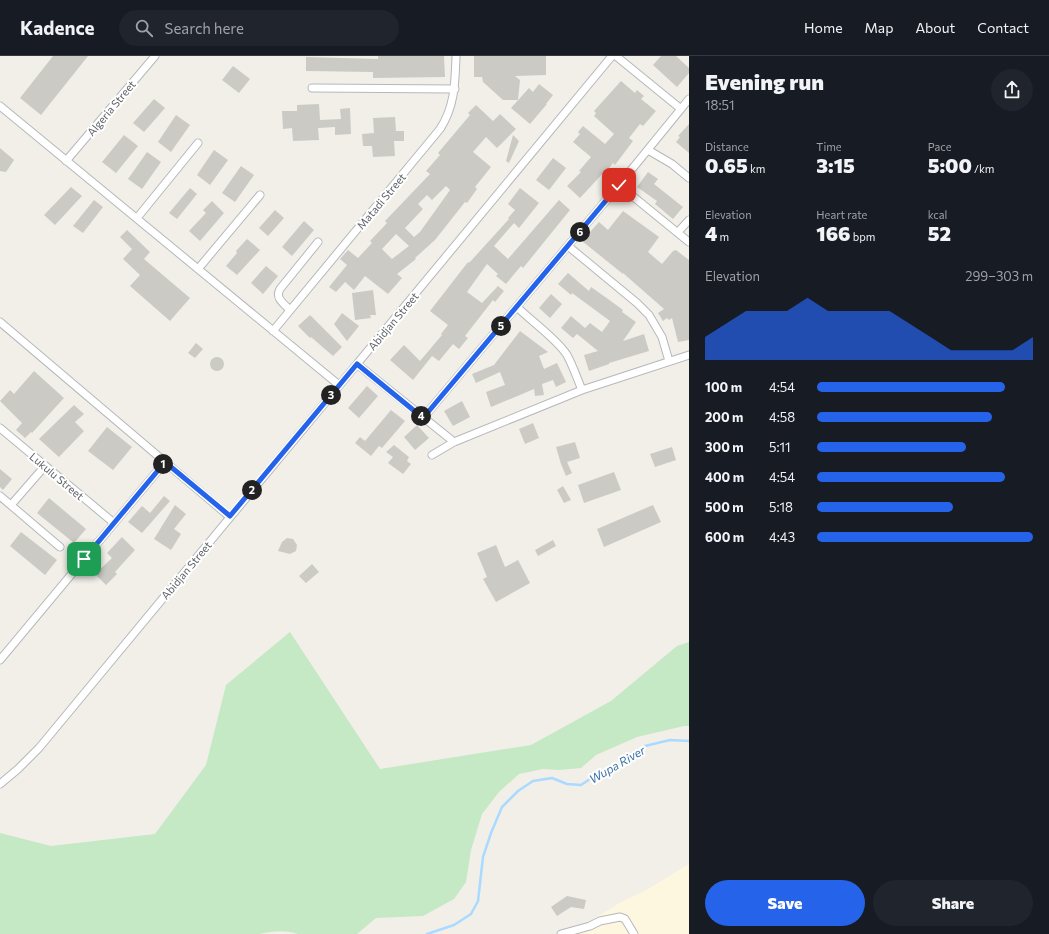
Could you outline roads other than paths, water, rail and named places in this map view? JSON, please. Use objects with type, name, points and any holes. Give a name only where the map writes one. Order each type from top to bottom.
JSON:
[{"type":"street","name":"Algeria Street","points":[[66,161],[155,56]]},
{"type":"street","name":"Matadi Street","points":[[273,331],[447,120],[455,89],[456,56]]},
{"type":"street","name":"Abidjan Street","points":[[0,784],[39,748],[612,56]]},
{"type":"street","points":[[616,56],[681,109]]},
{"type":"street","points":[[312,88],[455,89]]},
{"type":"street","points":[[423,418],[517,308],[689,99]]},
{"type":"street","points":[[0,106],[338,386]]},
{"type":"street","points":[[137,218],[198,143]]},
{"type":"street","points":[[648,150],[672,164],[689,178]]},
{"type":"street","points":[[619,185],[689,242]]},
{"type":"street","points":[[198,270],[260,194]]},
{"type":"street","points":[[678,232],[689,220]]},
{"type":"street","points":[[290,310],[279,299],[278,293],[280,288],[318,242]]},
{"type":"street","points":[[568,246],[638,303],[649,315],[662,337],[669,361]]},
{"type":"street","points":[[517,308],[557,343],[566,353],[573,366],[582,390]]},
{"type":"street","points":[[0,322],[230,516]]},
{"type":"street","points":[[432,455],[454,442],[582,390],[689,355]]},
{"type":"street","points":[[357,364],[454,442]]},
{"type":"street","name":"Lukulu Street","points":[[0,428],[114,523]]},
{"type":"street","points":[[0,660],[165,462]]},
{"type":"street","points":[[11,505],[45,466]]},
{"type":"street","points":[[0,496],[60,547]]},
{"type":"street","points":[[561,934],[590,926],[600,921],[620,917],[625,919],[634,934]]},
{"type":"waterway","name":"Wupa River","points":[[427,934],[454,925],[471,914],[478,901],[483,857],[491,833],[502,807],[518,791],[533,781],[552,778],[567,784],[581,785],[590,779],[612,770],[627,757],[645,746],[670,740],[689,741]]}]
